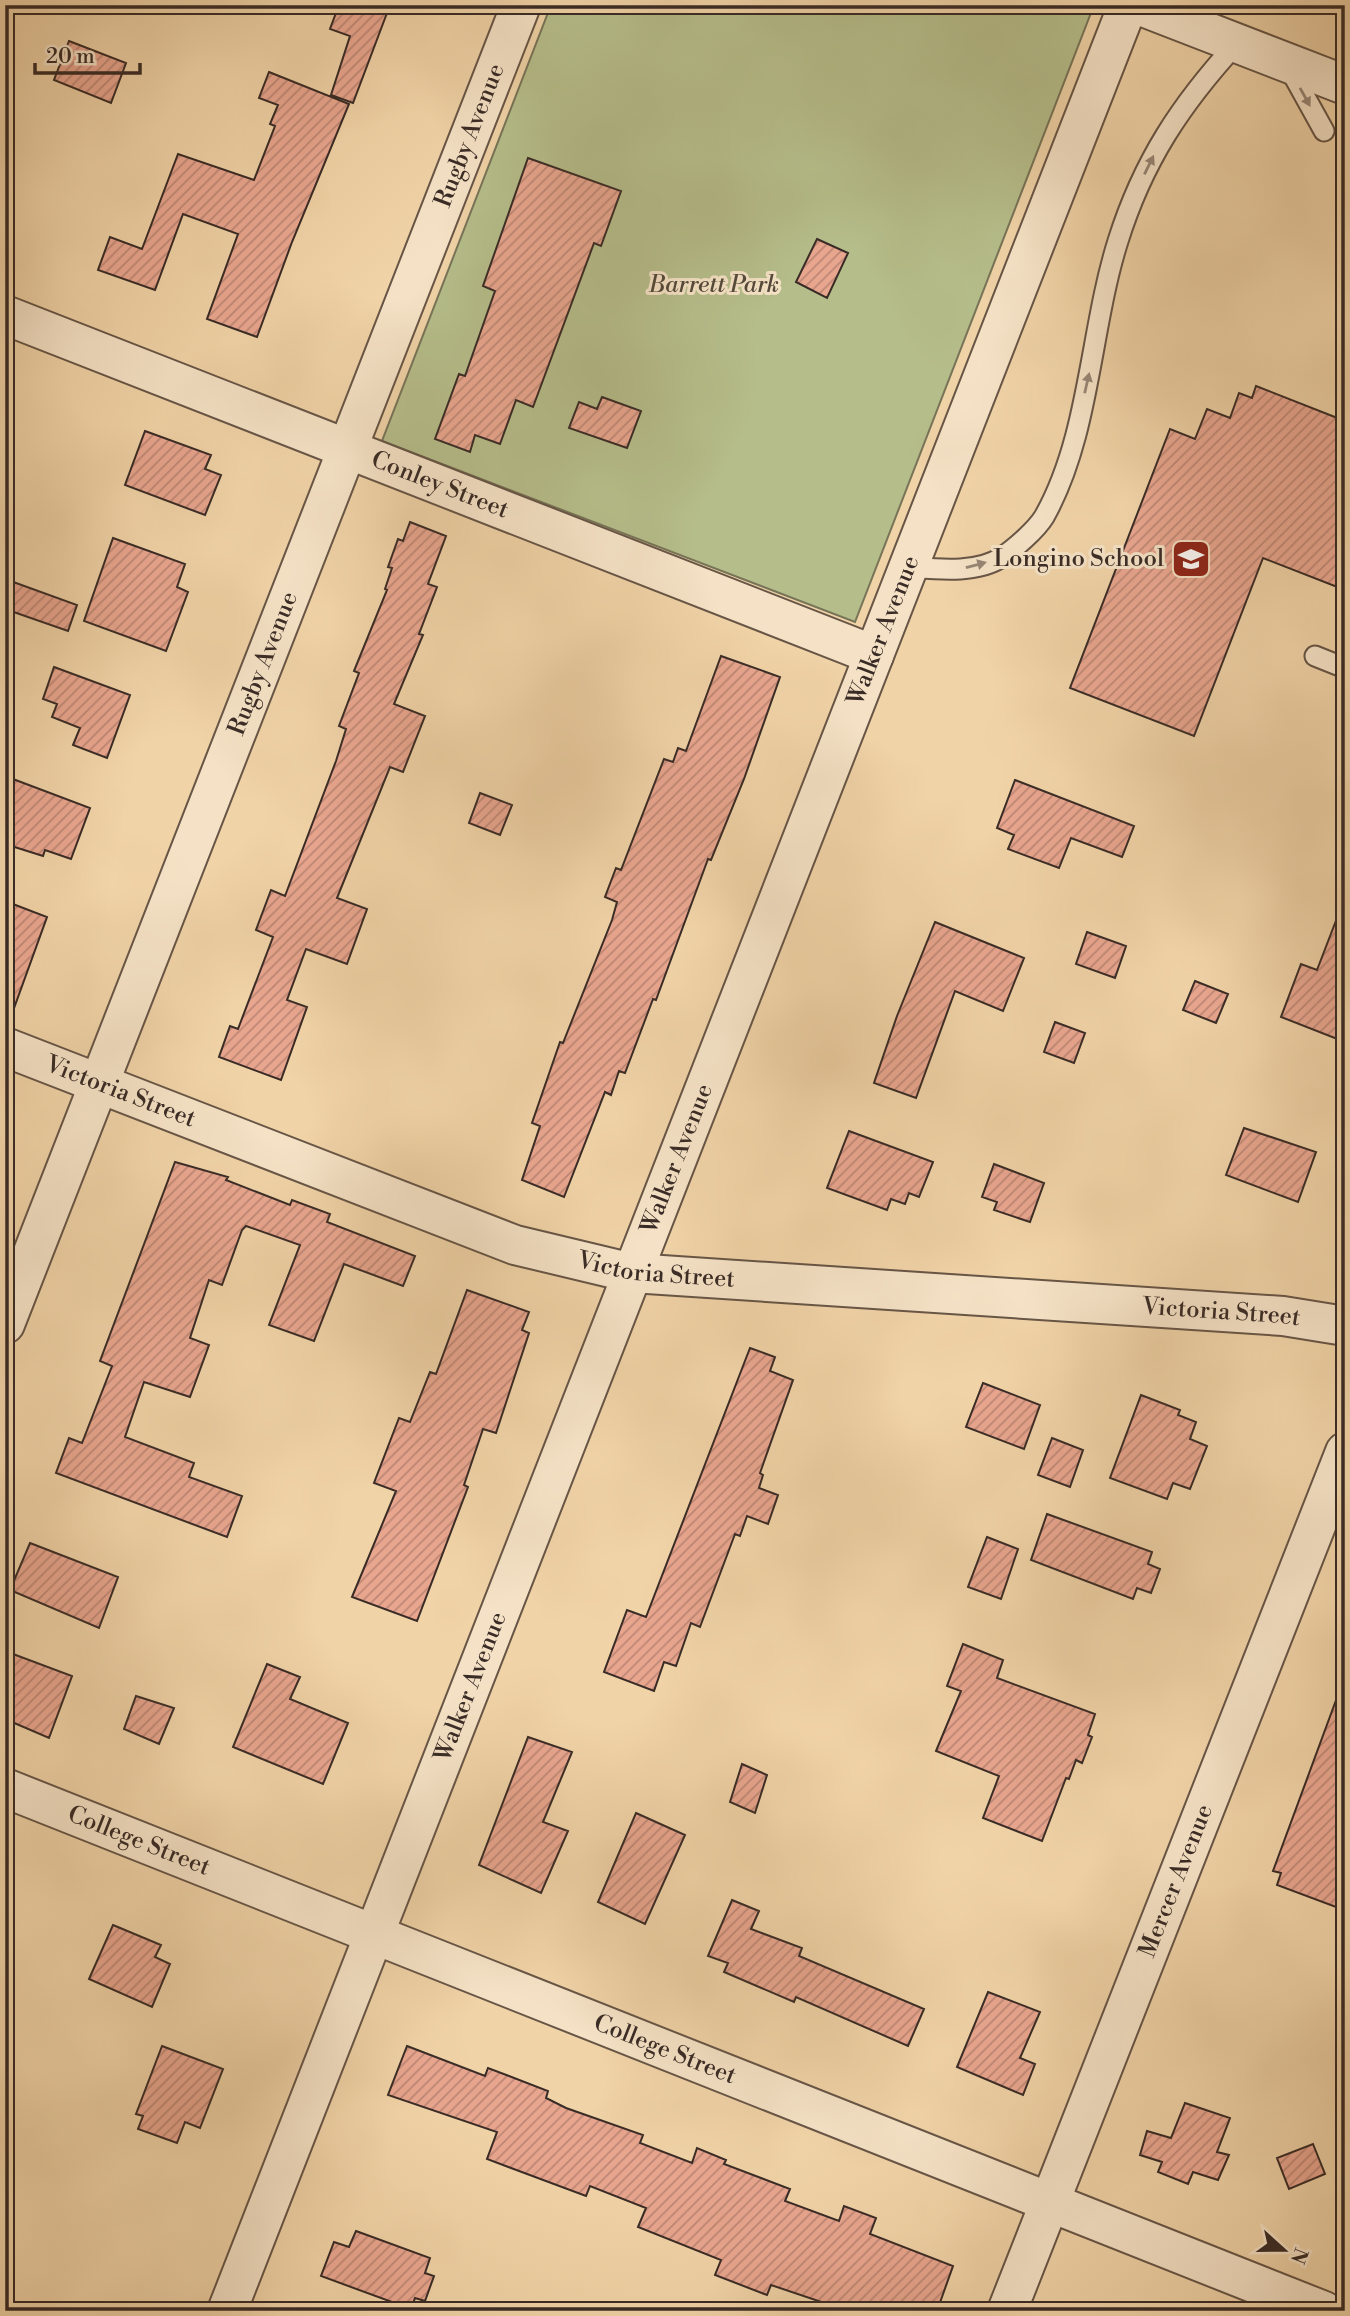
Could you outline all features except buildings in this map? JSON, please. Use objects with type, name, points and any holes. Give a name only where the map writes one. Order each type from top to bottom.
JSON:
[{"type":"street","name":"Rugby Avenue","points":[[5,1324],[521,5]]},
{"type":"street","name":"Walker Avenue","points":[[227,2311],[1128,5]]},
{"type":"street","points":[[1138,5],[1345,85]]},
{"type":"street","name":"Conley Street","points":[[5,315],[874,655]]},
{"type":"street","name":"Victoria Street","points":[[5,1047],[514,1245],[632,1273],[1283,1316],[1345,1326]]},
{"type":"street","name":"Mercer Avenue","points":[[1007,2311],[1345,1452]]},
{"type":"street","name":"College Street","points":[[5,1788],[1324,2311]]},
{"type":"lane","points":[[908,567],[957,570],[1000,559],[1043,519],[1072,447],[1117,242],[1139,185],[1169,125],[1237,43]]},
{"type":"lane","points":[[1286,62],[1324,131]]},
{"type":"lane","points":[[1315,656],[1345,668]]},
{"type":"green space","name":"Barrett Park","points":[[551,5],[1094,5],[855,622],[382,441]]},
{"type":"place","name":"Longino School","points":[[1191,559]]}]
